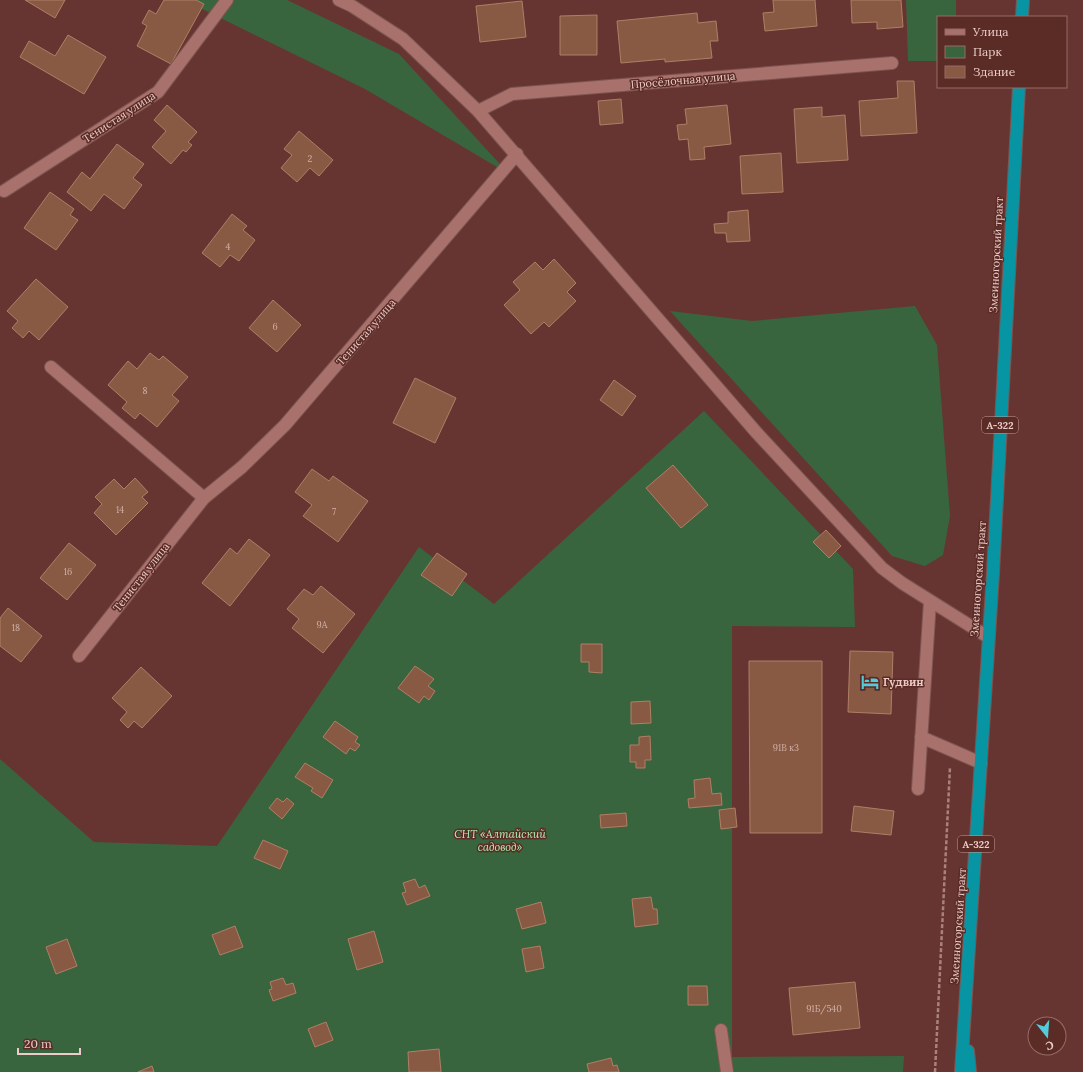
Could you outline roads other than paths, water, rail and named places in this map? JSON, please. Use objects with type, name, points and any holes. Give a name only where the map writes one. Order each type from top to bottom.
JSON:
[{"type":"highway","points":[[1022,16],[1023,0]]},
{"type":"highway","name":"Змеиногорский тракт","points":[[961,1072],[981,763],[1019,88]]},
{"type":"highway","points":[[965,1018],[970,1072]]},
{"type":"street","name":"Тенистая улица","points":[[4,191],[158,92],[227,0]]},
{"type":"street","points":[[339,0],[352,6],[403,39],[478,111],[756,432],[882,568],[902,583],[988,638]]},
{"type":"street","name":"Просёлочная улица","points":[[478,111],[512,94],[892,63]]},
{"type":"street","name":"Тенистая улица","points":[[79,656],[204,498],[242,467],[285,425],[394,300],[516,154]]},
{"type":"street","points":[[51,368],[204,498]]},
{"type":"street","points":[[918,789],[930,601]]},
{"type":"street","points":[[921,737],[981,763]]},
{"type":"street","points":[[721,1030],[727,1072]]},
{"type":"place","name":"Гудвин","points":[[870,682]]},
{"type":"park label","name":"СНТ «Алтайский садовод»","points":[[500,840]]}]
